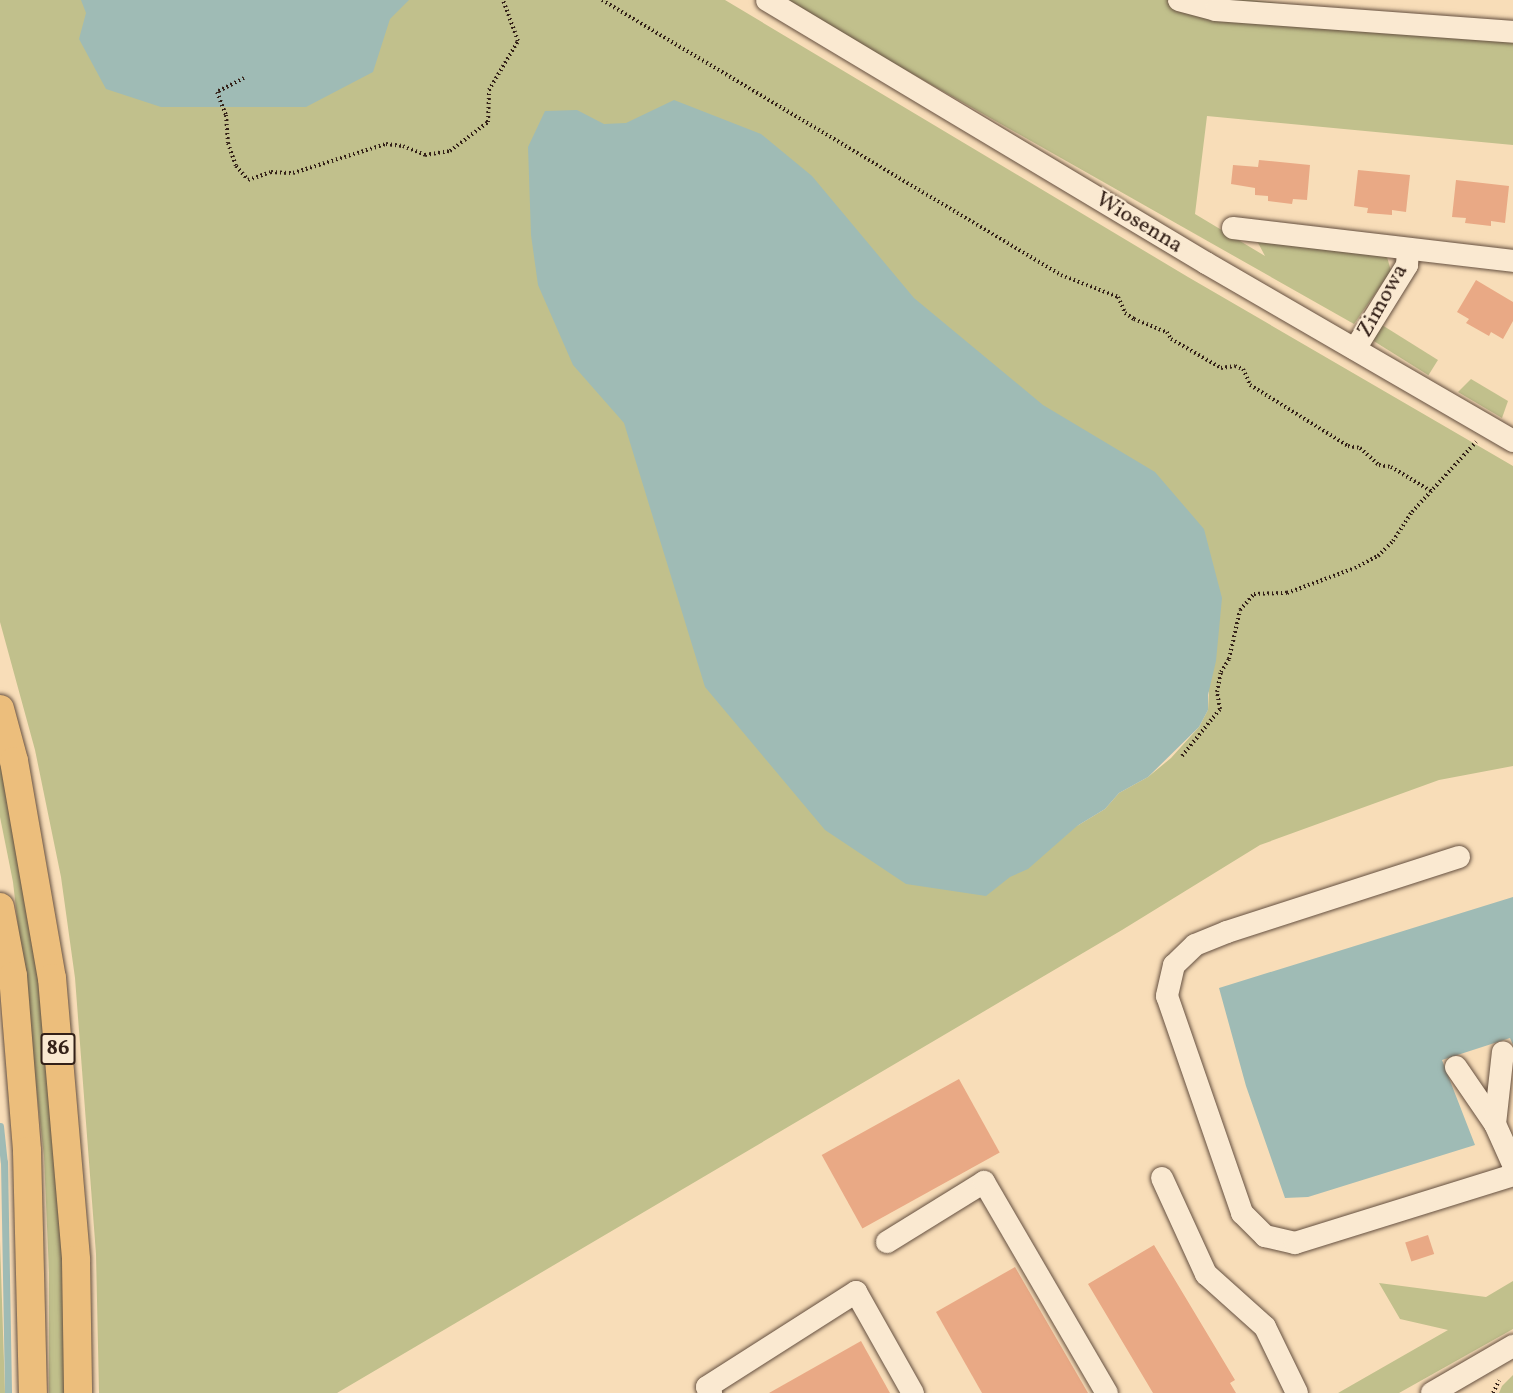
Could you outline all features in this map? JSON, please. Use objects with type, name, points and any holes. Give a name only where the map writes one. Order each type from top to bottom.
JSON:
[{"type":"main road","name":"86","points":[[0,709],[14,761],[52,978],[76,1260],[78,1393]]},
{"type":"main road","name":"86","points":[[0,907],[13,975],[27,1151],[33,1393]]},
{"type":"street","name":"Wiosenna","points":[[767,0],[1206,264],[1513,441]]},
{"type":"street","points":[[1179,0],[1216,10],[1513,32]]},
{"type":"street","points":[[1233,228],[1408,249]]},
{"type":"street","name":"Zimowa","points":[[1355,349],[1407,265],[1408,249],[1513,261]]},
{"type":"street","points":[[1459,857],[1227,932],[1195,945],[1174,964],[1167,996],[1242,1213],[1265,1236],[1295,1243],[1513,1175]]},
{"type":"street","points":[[1495,1124],[1503,1052]]},
{"type":"street","points":[[1456,1067],[1495,1124],[1513,1164]]},
{"type":"street","points":[[1162,1178],[1206,1274],[1265,1327],[1297,1393]]},
{"type":"street","points":[[887,1242],[984,1182],[1107,1393]]},
{"type":"street","points":[[711,1393],[707,1387],[856,1292],[913,1393]]},
{"type":"street","points":[[1440,1391],[1513,1346]]},
{"type":"path","points":[[244,78],[217,92],[226,116],[231,153],[236,166],[248,180],[271,172],[293,172],[386,144],[403,146],[425,155],[450,151],[488,122],[489,90],[518,41],[503,0]]},
{"type":"path","points":[[602,0],[1061,275],[1118,297],[1125,313],[1134,319],[1167,332],[1171,339],[1221,368],[1235,366],[1243,369],[1250,386],[1348,446],[1360,448],[1379,465],[1391,467],[1431,491]]},
{"type":"path","points":[[1182,756],[1220,709],[1217,692],[1221,672],[1229,659],[1240,610],[1254,594],[1287,593],[1355,568],[1378,556],[1393,541],[1401,526],[1431,491],[1471,450],[1488,426]]},
{"type":"shaded area","points":[[0,0],[725,0],[1188,277],[1513,466],[1513,766],[1439,780],[1260,845],[1122,930],[337,1393],[99,1393],[96,1254],[75,978],[61,877],[35,750],[0,622]],"holes":[[[1209,691],[1208,710],[1199,727],[1171,758],[1148,777],[1119,793],[1105,809],[1077,826]]]},
{"type":"shaded area","points":[[782,0],[1250,0],[1513,31],[1513,145],[1207,116],[1195,214],[1265,256],[1256,239],[1387,257],[1391,271],[1354,324]]},
{"type":"shaded area","points":[[1382,325],[1438,360],[1428,375],[1372,340]]},
{"type":"shaded area","points":[[1471,379],[1508,401],[1502,418],[1458,392]]},
{"type":"shaded area","points":[[0,749],[27,882],[48,1061],[61,1221],[65,1393],[49,1393],[49,1273],[44,1156],[13,882],[0,817]]},
{"type":"shaded area","points":[[0,1241],[5,1393],[0,1393]]},
{"type":"shaded area","points":[[1513,1281],[1513,1329],[1399,1393],[1338,1393],[1448,1330],[1400,1319],[1379,1283],[1486,1297]]},
{"type":"shaded area","points":[[1513,1375],[1513,1393],[1499,1393],[1502,1386]]},
{"type":"water","points":[[81,0],[409,0],[390,19],[373,72],[306,107],[161,107],[106,89],[79,39],[86,13]]},
{"type":"water","points":[[674,100],[761,134],[812,176],[914,298],[1043,405],[1155,472],[1204,529],[1222,598],[1216,661],[1208,695],[1208,710],[1199,727],[1148,777],[1119,793],[1105,809],[1077,826],[1028,869],[1010,877],[986,896],[906,884],[825,830],[705,687],[624,423],[573,365],[538,285],[531,235],[528,147],[545,111],[577,110],[604,124],[626,123]]},
{"type":"water","points":[[1513,897],[1513,1045],[1510,1038],[1442,1060],[1475,1145],[1308,1197],[1285,1198],[1246,1086],[1219,988]]},
{"type":"building","points":[[1259,160],[1310,165],[1307,200],[1293,199],[1292,204],[1268,201],[1268,196],[1255,195],[1255,188],[1231,184],[1233,165],[1258,167]]},
{"type":"building","points":[[1358,170],[1410,175],[1406,212],[1392,210],[1392,215],[1367,213],[1368,208],[1354,206]]},
{"type":"building","points":[[1456,180],[1509,186],[1505,223],[1491,221],[1491,226],[1465,223],[1466,218],[1452,217]]},
{"type":"building","points":[[1476,280],[1513,302],[1513,321],[1503,339],[1491,332],[1489,336],[1466,323],[1469,319],[1457,312]]},
{"type":"building","points":[[959,1079],[1000,1152],[862,1229],[822,1155]]},
{"type":"building","points":[[1428,1235],[1434,1254],[1411,1261],[1405,1242]]},
{"type":"building","points":[[1154,1245],[1235,1380],[1230,1383],[1236,1393],[1153,1393],[1088,1284]]},
{"type":"building","points":[[1015,1267],[1088,1393],[982,1393],[936,1312]]},
{"type":"building","points":[[861,1341],[890,1393],[769,1393]]},
{"type":"waterway","points":[[0,1126],[4,1162],[8,1393]]}]
